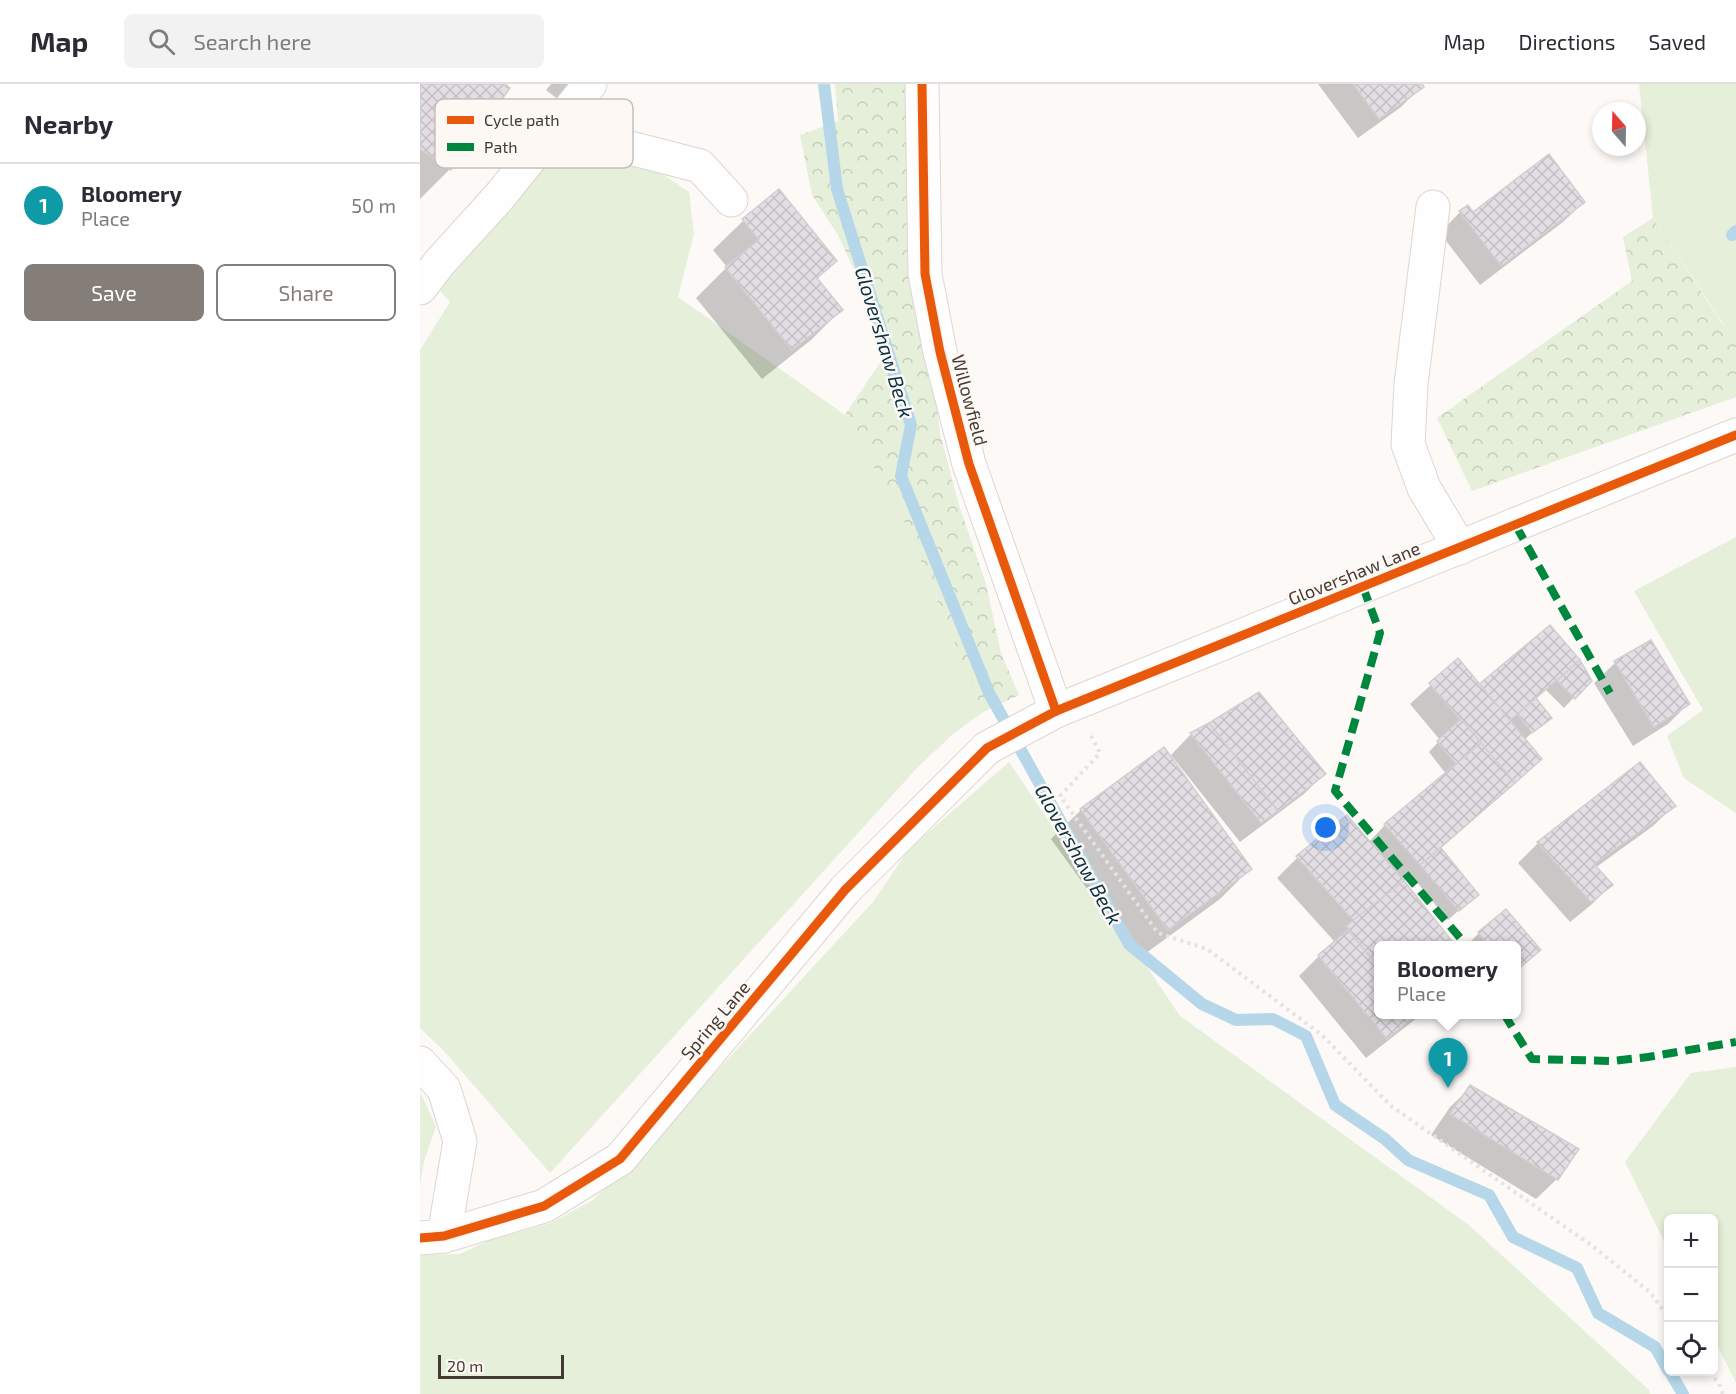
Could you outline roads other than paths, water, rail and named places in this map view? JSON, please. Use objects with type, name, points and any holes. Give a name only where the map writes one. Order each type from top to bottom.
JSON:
[{"type":"street","points":[[578,99],[590,84]]},
{"type":"street","name":"Willowfield","points":[[922,84],[925,274],[940,352],[969,464],[1042,718]]},
{"type":"street","points":[[633,149],[700,166],[731,200]]},
{"type":"street","points":[[420,288],[522,168]]},
{"type":"street","points":[[1433,207],[1411,384],[1408,444],[1424,488],[1460,548]]},
{"type":"street","name":"Glovershaw Lane","points":[[987,748],[1042,718],[1736,435]]},
{"type":"street","name":"Spring Lane","points":[[432,1237],[544,1206],[620,1159],[845,890],[987,748]]},
{"type":"street","points":[[420,1063],[444,1089],[460,1141],[432,1237]]},
{"type":"waterway","name":"Glovershaw Beck","points":[[824,84],[837,189],[911,425],[901,476],[989,693],[1129,944],[1202,1004],[1236,1020],[1273,1019],[1306,1036],[1335,1105],[1385,1139],[1408,1160],[1489,1195],[1513,1237],[1577,1268],[1598,1313],[1655,1347],[1664,1363]]},
{"type":"waterway","points":[[1732,235],[1736,231]]},
{"type":"waterway","name":"Glovershaw Beck","points":[[1672,1376],[1683,1394]]},
{"type":"place","name":"Bloomery","points":[[1448,1088]]}]
